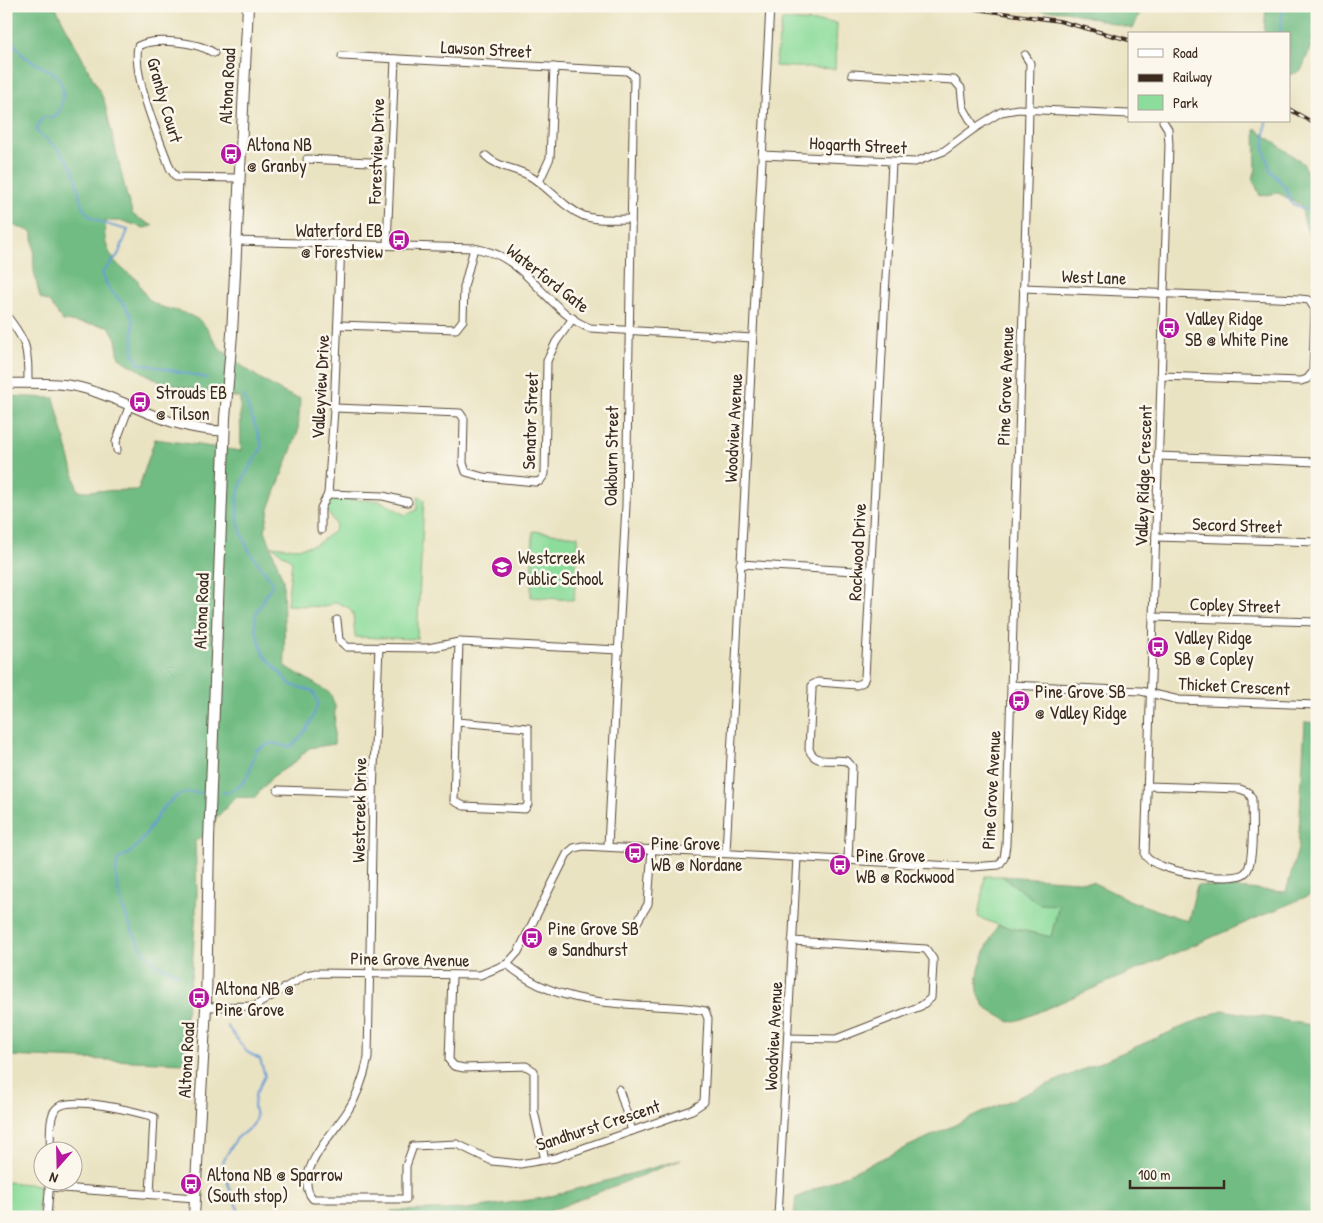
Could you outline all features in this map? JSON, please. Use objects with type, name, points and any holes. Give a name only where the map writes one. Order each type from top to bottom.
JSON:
[{"type":"main road","name":"Altona Road","points":[[194,1217],[206,1007],[209,840],[224,431],[232,334],[238,178],[248,6]]},
{"type":"street","name":"Woodview Avenue","points":[[726,852],[770,6]]},
{"type":"street","name":"Granby Court","points":[[214,53],[206,47],[192,44],[146,41],[138,46],[136,56],[145,99],[170,168],[176,177],[238,178]]},
{"type":"street","name":"Pine Grove Avenue","points":[[206,1007],[255,1006],[306,975],[452,976],[480,974],[507,964],[518,952],[567,854],[574,848],[583,846],[848,858],[972,867],[999,865],[1004,858],[1006,846],[1030,63],[1024,55]]},
{"type":"street","name":"Lawson Street","points":[[342,56],[627,71]]},
{"type":"street","name":"Forestview Drive","points":[[387,244],[395,60]]},
{"type":"street","points":[[539,182],[550,158],[554,67]]},
{"type":"street","name":"Oakburn Street","points":[[608,846],[626,505],[630,219],[635,82],[632,72],[627,71]]},
{"type":"street","points":[[852,74],[954,80],[960,88],[963,108],[974,128]]},
{"type":"street","name":"Hogarth Street","points":[[762,155],[915,162],[931,158],[1001,112],[1028,110]]},
{"type":"street","points":[[1028,110],[1128,114]]},
{"type":"street","name":"Valley Ridge Crescent","points":[[1148,786],[1240,788],[1248,792],[1252,799],[1250,864],[1244,874],[1239,878],[1228,878],[1188,874],[1153,864],[1147,860],[1145,855],[1169,145],[1168,129],[1164,122]]},
{"type":"street","points":[[486,156],[491,161],[525,174],[539,182],[563,203],[584,216],[630,219]]},
{"type":"street","points":[[308,159],[390,163]]},
{"type":"street","name":"Rockwood Drive","points":[[848,858],[852,767],[848,761],[817,760],[812,756],[809,749],[812,685],[818,682],[857,685],[864,680],[892,162]]},
{"type":"street","name":"Waterford Gate","points":[[236,241],[474,248],[500,256],[584,326],[596,329],[752,338]]},
{"type":"street","name":"Valleyview Drive","points":[[321,530],[320,508],[328,494],[335,408],[341,244]]},
{"type":"street","points":[[338,326],[456,329],[464,320],[464,288],[474,248]]},
{"type":"street","name":"West Lane","points":[[1023,288],[1309,300],[1315,309],[1313,372],[1307,379],[1301,381],[1161,376]]},
{"type":"street","points":[[6,315],[24,340],[28,351],[28,384]]},
{"type":"street","name":"Senator Street","points":[[335,408],[460,413],[464,419],[463,463],[466,472],[483,477],[540,481],[545,474],[547,362],[556,342],[573,318]]},
{"type":"street","points":[[6,383],[86,388],[129,407],[195,430],[224,431]]},
{"type":"street","points":[[117,450],[116,442],[129,407]]},
{"type":"street","points":[[1158,456],[1317,462]]},
{"type":"street","points":[[328,494],[383,496],[408,502]]},
{"type":"street","name":"Secord Street","points":[[1156,537],[1317,542]]},
{"type":"street","points":[[740,564],[871,572]]},
{"type":"street","name":"Copley Street","points":[[1153,617],[1317,622]]},
{"type":"street","points":[[337,620],[339,640],[347,647],[428,648],[459,642],[619,650]]},
{"type":"street","points":[[457,722],[528,728],[528,804],[525,809],[464,806],[454,801],[459,642]]},
{"type":"street","name":"Westcreek Drive","points":[[370,974],[379,647]]},
{"type":"street","points":[[1010,685],[1141,691],[1149,694]]},
{"type":"street","name":"Thicket Crescent","points":[[1149,694],[1178,700],[1317,705]]},
{"type":"street","points":[[278,790],[374,793]]},
{"type":"street","points":[[636,924],[648,904],[652,848]]},
{"type":"street","name":"Woodview Avenue","points":[[778,1217],[797,857]]},
{"type":"street","points":[[788,1038],[836,1039],[921,1006],[931,998],[933,964],[933,959],[926,949],[792,941]]},
{"type":"street","name":"Sandhurst Crescent","points":[[370,974],[368,1058],[364,1076],[348,1112],[314,1158],[308,1184],[309,1195],[313,1199],[406,1199],[406,1166],[410,1150],[413,1146],[421,1144],[457,1144],[492,1161],[506,1164],[545,1160],[692,1110],[704,1102],[708,1019],[705,1011],[689,1008],[601,1003],[572,998],[542,987],[507,964]]},
{"type":"street","points":[[452,976],[450,1060],[454,1066],[464,1068],[526,1066],[534,1071],[534,1111],[545,1160]]},
{"type":"street","points":[[619,1089],[632,1131]]},
{"type":"street","points":[[51,1140],[53,1114],[60,1105],[121,1108],[154,1117],[150,1194]]},
{"type":"street","points":[[82,1187],[195,1198]]},
{"type":"street","points":[[48,1217],[49,1190]]},
{"type":"green space","points":[[6,6],[55,6],[104,100],[133,215],[153,226],[144,228],[123,221],[106,221],[105,239],[107,248],[116,262],[122,269],[137,279],[148,299],[162,307],[197,319],[204,325],[219,347],[234,360],[283,392],[300,398],[298,432],[269,509],[265,530],[283,580],[285,666],[330,693],[335,706],[334,744],[309,748],[294,763],[272,777],[254,798],[236,797],[216,818],[210,832],[195,841],[197,894],[192,970],[186,1015],[185,1063],[6,1056],[6,396],[54,398],[78,491],[138,490],[155,439],[241,451],[240,398],[162,383],[119,358],[116,339],[109,326],[63,321],[49,302],[40,298],[34,271],[33,232],[6,223]]},
{"type":"green space","points":[[1013,6],[1129,6],[1142,8],[1133,29],[1066,11],[1028,10]]},
{"type":"green space","points":[[1266,6],[1317,6],[1317,31],[1301,71],[1290,75],[1290,32],[1264,32]]},
{"type":"green space","points":[[782,20],[837,23],[835,69],[775,66]]},
{"type":"green space","points":[[1255,128],[1304,164],[1310,184],[1317,194],[1317,247],[1304,222],[1301,205],[1278,193],[1260,196],[1253,179],[1256,169]]},
{"type":"green space","points":[[418,496],[424,500],[417,639],[355,637],[353,614],[349,608],[336,602],[324,607],[287,605],[292,561],[272,546],[307,547],[319,542],[332,533],[335,530],[336,524],[326,510],[326,506],[332,498],[381,501],[405,515],[417,510]]},
{"type":"green space","points":[[533,531],[578,536],[574,600],[531,597]]},
{"type":"green space","points":[[1305,722],[1317,723],[1317,892],[1022,1019],[1010,1022],[986,1008],[979,996],[977,986],[978,975],[984,953],[998,925],[1051,937],[1059,905],[1039,904],[1002,876],[1092,882],[1131,901],[1188,921],[1197,885],[1286,892],[1298,849]]},
{"type":"green space","points":[[985,876],[1002,876],[1039,904],[1059,904],[1051,937],[998,925],[978,917]]},
{"type":"green space","points":[[1222,1010],[1317,1026],[1317,1217],[794,1217],[796,1198],[981,1113]]},
{"type":"green space","points":[[681,1160],[545,1213],[514,1217],[392,1217],[391,1211],[466,1209],[544,1198]]},
{"type":"green space","points":[[6,1182],[32,1184],[32,1190],[39,1190],[38,1217],[6,1217]]},
{"type":"waterway","points":[[1280,32],[1283,6]]},
{"type":"waterway","points":[[6,35],[24,56],[59,78],[63,95],[58,113],[55,117],[42,118],[37,127],[37,132],[57,148],[69,163],[75,174],[80,200],[86,212],[99,222],[128,230],[118,255],[102,273],[109,289],[123,303],[133,319],[133,353],[138,363],[207,378]]},
{"type":"waterway","points":[[1266,122],[1264,148],[1270,170],[1286,188],[1291,203],[1317,215]]},
{"type":"waterway","points":[[223,793],[237,788],[246,778],[256,750],[271,743],[291,747],[308,726],[318,703],[313,691],[291,685],[264,655],[255,628],[256,613],[273,583],[247,547],[239,521],[238,502],[241,484],[262,447],[244,396]]},
{"type":"waterway","points":[[179,974],[154,962],[139,943],[131,929],[120,897],[116,868],[119,858],[129,854],[137,847],[164,807],[173,799],[185,792],[202,793]]},
{"type":"waterway","points":[[227,1026],[247,1052],[260,1059],[265,1076],[255,1095],[254,1107],[256,1117],[253,1125],[236,1139],[224,1159],[222,1169],[241,1217]]},
{"type":"railway","points":[[955,6],[1059,21],[1128,40]]},
{"type":"railway","points":[[1290,110],[1317,125]]},
{"type":"place","name":"Altona NB @ Granby","points":[[231,154]]},
{"type":"place","name":"Waterford EB @ Forestview","points":[[399,240]]},
{"type":"place","name":"Valley Ridge SB @ White Pine","points":[[1169,328]]},
{"type":"place","name":"Strouds EB @ Tilson","points":[[140,402]]},
{"type":"place","name":"Westcreek Public School","points":[[502,567]]},
{"type":"place","name":"Valley Ridge SB @ Copley","points":[[1158,647]]},
{"type":"place","name":"Pine Grove SB @ Valley Ridge","points":[[1019,701]]},
{"type":"place","name":"Pine Grove WB @ Nordane","points":[[635,853]]},
{"type":"place","name":"Pine Grove WB @ Rockwood","points":[[840,865]]},
{"type":"place","name":"Pine Grove SB @ Sandhurst","points":[[532,938]]},
{"type":"place","name":"Altona NB @ Pine Grove","points":[[199,998]]},
{"type":"place","name":"Altona NB @ Sparrow (South stop)","points":[[191,1184]]}]
